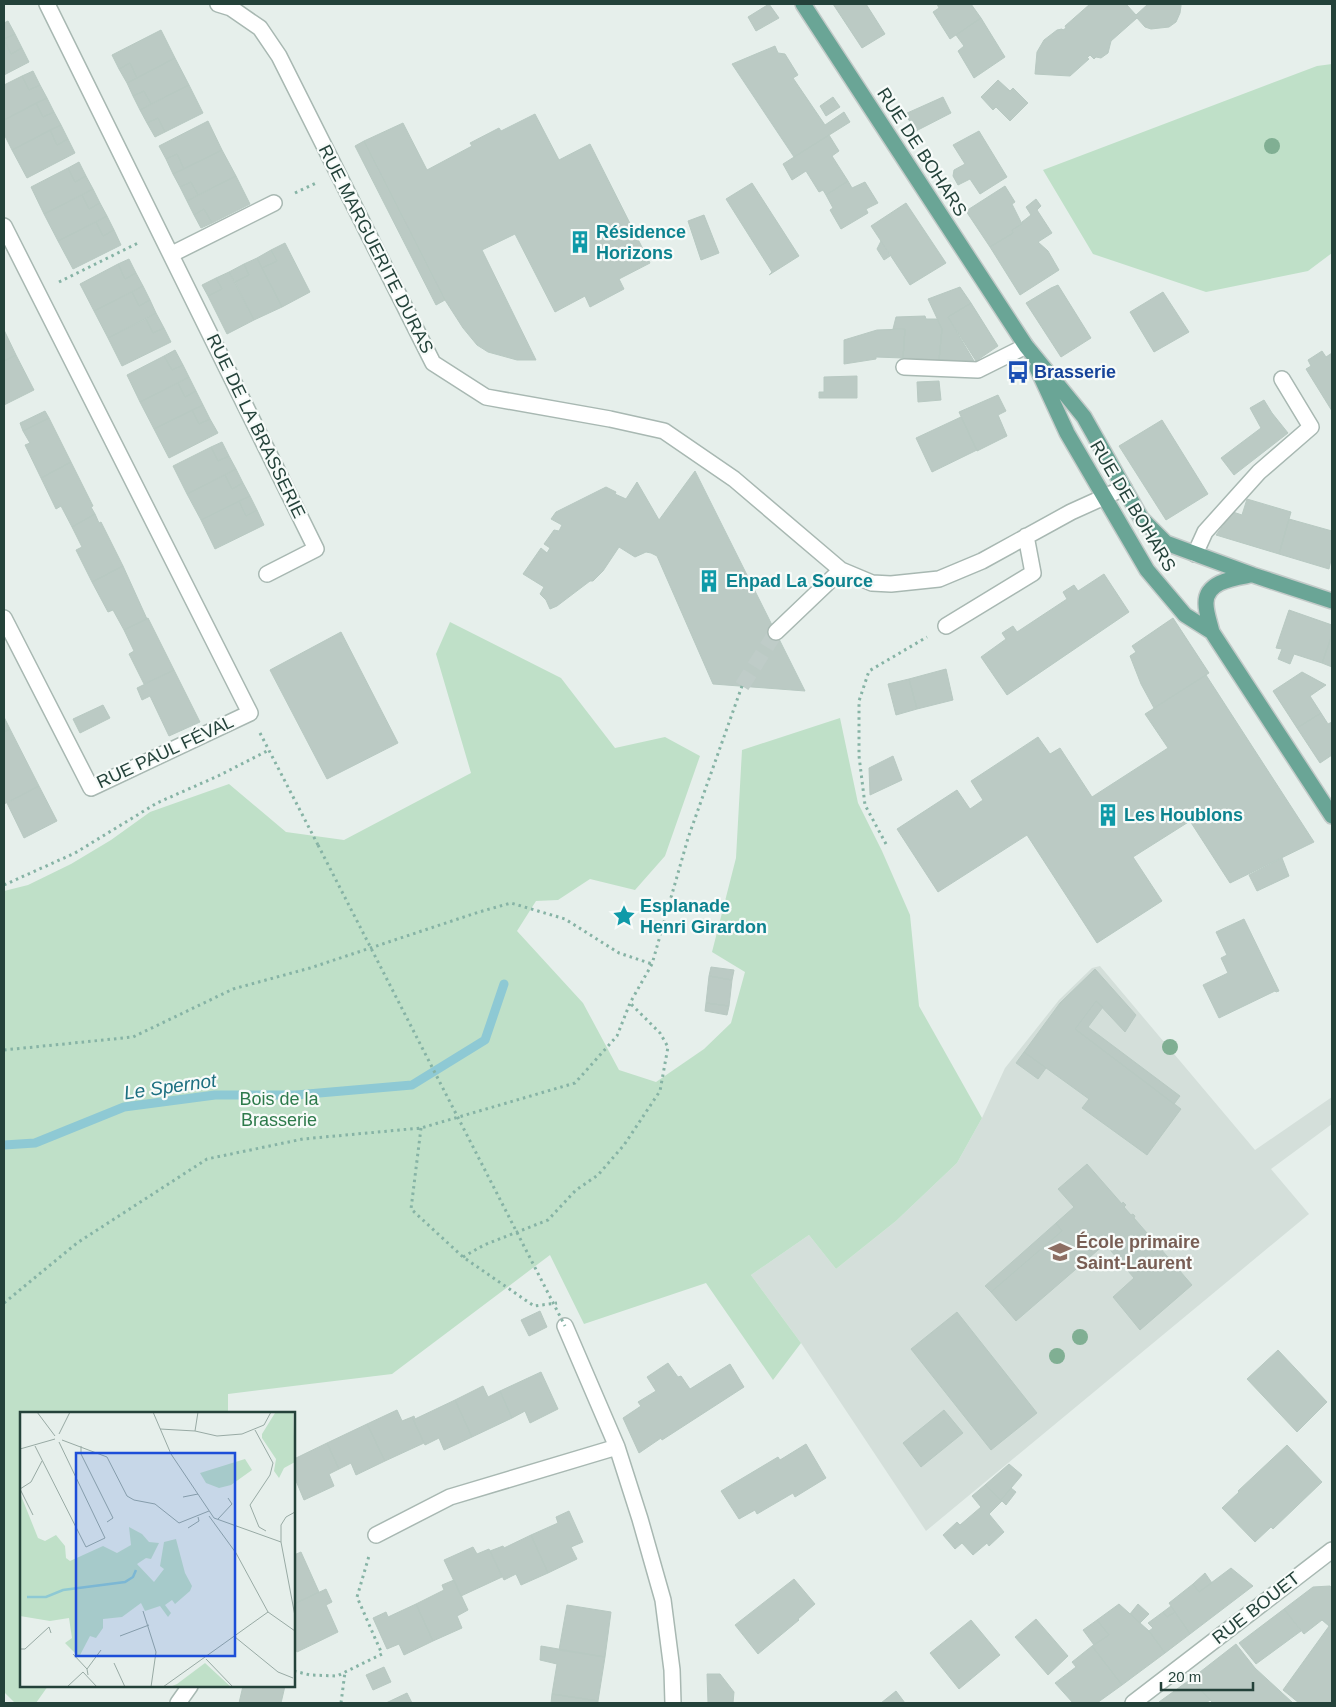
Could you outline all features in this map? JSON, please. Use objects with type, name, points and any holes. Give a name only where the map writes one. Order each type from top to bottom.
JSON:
[{"type":"main road","name":"RUE DE BOHARS","points":[[803,4],[1026,346],[1084,417],[1141,518],[1166,543],[1195,554]]},
{"type":"main road","name":"RUE DE BOHARS","points":[[1026,346],[1067,432],[1147,570],[1186,614],[1212,632],[1332,816]]},
{"type":"main road","points":[[1195,554],[1332,601]]},
{"type":"main road","points":[[1212,632],[1206,602],[1211,589],[1225,580],[1253,575]]},
{"type":"street","name":"RUE DE LA BRASSERIE","points":[[47,4],[316,549],[267,574]]},
{"type":"street","name":"RUE MARGUERITE DURAS","points":[[218,4],[230,8],[260,28],[279,56],[433,363],[486,397],[610,419],[664,431],[734,479],[841,570],[872,583],[891,584],[939,578],[982,561],[1071,512],[1124,488]]},
{"type":"street","points":[[172,254],[274,203]]},
{"type":"street","points":[[4,226],[250,713]]},
{"type":"street","points":[[904,367],[978,370],[1026,346]]},
{"type":"street","name":"RUE DE BOHARS","points":[[1195,554],[1205,532],[1259,472],[1311,427],[1282,379]]},
{"type":"street","points":[[946,626],[1033,573],[1026,536]]},
{"type":"street","points":[[776,632],[841,570]]},
{"type":"street","name":"RUE PAUL FÉVAL","points":[[4,618],[90,788],[250,713]]},
{"type":"street","points":[[565,1326],[617,1448],[640,1519],[663,1600],[672,1670],[673,1703]]},
{"type":"street","points":[[376,1535],[450,1497],[617,1448]]},
{"type":"street","name":"RUE BOUET","points":[[1133,1703],[1332,1550]]},
{"type":"street","points":[[178,1703],[189,1687]]},
{"type":"path","points":[[274,203],[338,173]]},
{"type":"path","points":[[38,292],[161,232]]},
{"type":"path","points":[[886,844],[865,805],[859,756],[859,701],[869,671],[946,626]]},
{"type":"path","points":[[4,1303],[77,1243],[207,1159],[303,1139],[421,1128],[575,1083],[617,1036],[630,1003],[652,964],[688,838],[742,686]]},
{"type":"path","points":[[250,713],[318,845],[565,1326],[573,1321],[563,1302],[534,1306],[463,1257],[411,1209],[421,1128]]},
{"type":"path","points":[[4,885],[75,853],[157,803],[218,776],[269,750]]},
{"type":"path","points":[[4,1050],[133,1037],[233,989],[310,968],[479,912],[511,904],[565,919],[619,953],[652,964]]},
{"type":"path","points":[[463,1257],[484,1245],[548,1220],[576,1190],[598,1176],[624,1145],[660,1091],[668,1048],[660,1033],[630,1003]]},
{"type":"path","points":[[295,1671],[310,1675],[337,1676],[382,1654],[357,1597],[376,1535]]},
{"type":"path","points":[[341,1703],[345,1672]]},
{"type":"shaded area","name":"École primaire Saint-Laurent","points":[[1100,966],[1255,1150],[1332,1097],[1332,1124],[1271,1169],[1309,1214],[926,1531],[801,1343],[751,1275],[809,1235],[836,1269],[896,1221],[957,1163],[982,1118],[1005,1068],[1059,1000],[1092,968]]},
{"type":"green space","points":[[1332,64],[1332,253],[1308,271],[1206,292],[1093,254],[1043,170],[1317,66]]},
{"type":"green space","name":"Bois de la Brasserie","points":[[450,622],[561,678],[615,748],[665,737],[700,756],[665,856],[635,890],[590,879],[558,900],[536,901],[517,931],[583,1003],[619,1070],[656,1082],[704,1049],[731,1023],[745,972],[712,952],[736,858],[742,750],[840,718],[858,803],[882,851],[910,915],[919,1006],[982,1118],[957,1163],[896,1221],[836,1269],[809,1235],[751,1275],[801,1343],[773,1380],[706,1283],[584,1324],[550,1255],[392,1374],[228,1394],[228,1412],[20,1412],[20,1687],[47,1687],[36,1703],[15,1703],[4,1692],[4,891],[28,885],[71,864],[111,840],[150,812],[229,784],[286,832],[344,840],[471,773],[436,654]]},
{"type":"building","points":[[769,4],[779,18],[756,31],[748,17]]},
{"type":"building","points":[[833,4],[866,4],[885,34],[862,48]]},
{"type":"building","points":[[937,4],[971,4],[981,18],[950,39],[933,12],[939,8]]},
{"type":"building","points":[[1090,4],[1126,4],[1136,15],[1148,4],[1181,4],[1181,6],[1176,22],[1169,27],[1151,29],[1145,27],[1137,18],[1111,41],[1108,53],[1101,58],[1096,57],[1094,59],[1090,55],[1087,58],[1089,59],[1070,76],[1035,74],[1037,52],[1044,40],[1057,30],[1066,28],[1065,26]]},
{"type":"building","points":[[981,18],[1005,57],[974,78],[958,51],[964,46],[956,35]]},
{"type":"building","points":[[8,21],[15,34],[4,39],[4,23]]},
{"type":"building","points":[[161,30],[175,58],[137,78],[130,63],[119,69],[112,55]]},
{"type":"building","points":[[15,34],[22,48],[11,54],[4,39]]},
{"type":"building","points":[[4,40],[11,54],[22,48],[29,62],[4,75]]},
{"type":"building","points":[[775,46],[778,53],[785,54],[798,75],[793,78],[825,125],[844,112],[850,122],[794,157],[732,64]]},
{"type":"building","points":[[175,58],[189,85],[151,104],[144,91],[133,96],[127,83]]},
{"type":"building","points":[[130,63],[137,78],[127,83],[119,69]]},
{"type":"building","points":[[33,71],[40,85],[29,90],[22,76]]},
{"type":"building","points":[[22,76],[29,90],[40,85],[47,98],[4,120],[4,85]]},
{"type":"building","points":[[998,80],[1010,91],[1013,88],[1028,103],[1010,121],[996,107],[993,110],[981,97]]},
{"type":"building","points":[[189,85],[203,113],[165,132],[158,118],[147,123],[140,110]]},
{"type":"building","points":[[144,91],[151,104],[140,110],[133,96]]},
{"type":"building","points":[[833,97],[840,107],[826,116],[820,106]]},
{"type":"building","points":[[943,97],[951,113],[916,131],[905,114]]},
{"type":"building","points":[[47,98],[54,112],[43,117],[36,103]]},
{"type":"building","points":[[36,103],[43,117],[54,112],[61,125],[12,150],[4,134],[4,120]]},
{"type":"building","name":"Résidence Horizons","points":[[535,114],[559,160],[590,144],[650,263],[619,279],[624,289],[590,307],[585,296],[555,312],[515,234],[482,250],[536,360],[517,360],[488,352],[477,345],[463,328],[445,300],[364,141],[403,123],[427,170],[472,146],[470,143],[499,128],[501,131]]},
{"type":"building","points":[[158,118],[165,132],[155,137],[147,123]]},
{"type":"building","points":[[208,121],[222,150],[184,169],[177,154],[166,159],[159,146]]},
{"type":"building","points":[[61,125],[68,139],[57,145],[50,130]]},
{"type":"building","points":[[50,130],[57,145],[68,139],[75,153],[27,178],[12,150]]},
{"type":"building","points":[[979,131],[1007,177],[980,194],[970,179],[958,185],[953,176],[954,170],[965,164],[953,145]]},
{"type":"building","points":[[829,135],[839,151],[832,156],[848,181],[826,195],[823,190],[819,192],[806,171],[792,180],[783,164]]},
{"type":"building","points":[[364,141],[445,300],[436,305],[355,146]]},
{"type":"building","points":[[222,150],[236,176],[198,195],[191,182],[180,187],[173,174]]},
{"type":"building","points":[[177,154],[184,169],[173,174],[166,159]]},
{"type":"building","points":[[79,162],[86,176],[75,182],[68,168]]},
{"type":"building","points":[[68,168],[75,182],[86,176],[93,189],[44,214],[31,187]]},
{"type":"building","points":[[236,176],[250,204],[212,223],[204,209],[194,215],[187,201]]},
{"type":"building","points":[[848,181],[852,188],[865,182],[878,203],[866,209],[868,213],[841,229],[830,210],[833,208],[826,195]]},
{"type":"building","points":[[191,182],[198,195],[187,201],[180,187]]},
{"type":"building","points":[[752,183],[799,256],[769,275],[772,272],[726,199]]},
{"type":"building","points":[[1005,186],[1015,202],[1012,204],[1022,224],[1012,230],[1013,233],[990,247],[966,211]]},
{"type":"building","points":[[93,189],[100,203],[89,209],[82,195]]},
{"type":"building","points":[[82,195],[89,209],[100,203],[107,216],[58,241],[44,214]]},
{"type":"building","points":[[1036,199],[1041,206],[1037,210],[1052,233],[1038,242],[1048,251],[1059,270],[1020,295],[990,247],[1013,233],[1012,230],[1031,215],[1026,207]]},
{"type":"building","points":[[906,203],[946,263],[910,285],[871,226]]},
{"type":"building","points":[[204,209],[212,223],[201,228],[194,215]]},
{"type":"building","points":[[704,215],[719,253],[701,260],[688,221]]},
{"type":"building","points":[[107,216],[114,230],[103,236],[96,222]]},
{"type":"building","points":[[96,222],[103,236],[114,230],[121,245],[73,269],[58,241]]},
{"type":"building","points":[[881,241],[890,256],[884,260],[877,249]]},
{"type":"building","points":[[285,243],[310,292],[282,307],[262,268],[277,261],[271,250]]},
{"type":"building","points":[[271,250],[277,261],[262,268],[257,258]]},
{"type":"building","points":[[257,258],[282,307],[254,320],[235,282],[249,275],[244,264]]},
{"type":"building","points":[[129,259],[136,273],[125,279],[118,264]]},
{"type":"building","points":[[118,264],[125,279],[136,273],[143,286],[94,311],[80,284]]},
{"type":"building","points":[[244,264],[249,275],[235,282],[229,272]]},
{"type":"building","points":[[229,272],[254,320],[227,334],[208,296],[222,289],[216,278]]},
{"type":"building","points":[[216,278],[222,289],[208,296],[202,285]]},
{"type":"building","points":[[1058,285],[1091,338],[1061,357],[1026,303]]},
{"type":"building","points":[[143,286],[150,300],[139,306],[132,292]]},
{"type":"building","points":[[960,287],[971,303],[948,317],[974,361],[939,360],[942,329],[928,299]]},
{"type":"building","points":[[132,292],[139,306],[150,300],[156,313],[108,338],[94,311]]},
{"type":"building","points":[[1163,292],[1189,332],[1154,352],[1130,312]]},
{"type":"building","points":[[971,303],[998,346],[976,361],[948,317]]},
{"type":"building","points":[[156,313],[164,328],[153,333],[146,319]]},
{"type":"building","points":[[925,316],[926,319],[937,319],[942,329],[939,360],[903,358],[905,329],[893,329],[896,317]]},
{"type":"building","points":[[146,319],[153,333],[164,328],[171,342],[122,366],[108,338]]},
{"type":"building","points":[[905,329],[903,358],[876,357],[876,359],[844,364],[844,340],[877,330]]},
{"type":"building","points":[[4,330],[16,355],[4,361]]},
{"type":"building","points":[[175,350],[183,365],[172,370],[164,356]]},
{"type":"building","points":[[1322,351],[1326,357],[1332,353],[1332,411],[1306,369],[1311,366],[1308,360]]},
{"type":"building","points":[[16,355],[34,390],[4,405],[4,361]]},
{"type":"building","points":[[164,356],[172,370],[183,365],[189,377],[140,402],[127,375]]},
{"type":"building","points":[[857,376],[857,398],[819,398],[819,392],[824,392],[824,377]]},
{"type":"building","points":[[189,377],[196,391],[185,397],[178,383]]},
{"type":"building","points":[[939,381],[941,400],[918,402],[917,382]]},
{"type":"building","points":[[178,383],[185,397],[196,391],[203,405],[154,429],[140,402]]},
{"type":"building","points":[[998,395],[1006,411],[998,415],[1007,436],[977,451],[959,412]]},
{"type":"building","points":[[1264,400],[1288,433],[1234,475],[1221,458],[1261,428],[1250,408]]},
{"type":"building","points":[[203,405],[210,419],[199,424],[192,410]]},
{"type":"building","points":[[192,410],[199,424],[210,419],[218,433],[169,458],[154,429]]},
{"type":"building","points":[[45,411],[49,418],[23,431],[20,423]]},
{"type":"building","points":[[961,417],[977,450],[932,472],[916,438]]},
{"type":"building","points":[[49,418],[71,462],[41,478],[25,445],[30,443],[23,431]]},
{"type":"building","points":[[1162,420],[1208,494],[1166,520],[1119,446]]},
{"type":"building","points":[[222,442],[229,456],[218,461],[211,447]]},
{"type":"building","points":[[211,447],[218,461],[229,456],[236,469],[187,494],[173,466]]},
{"type":"building","points":[[71,462],[93,506],[91,507],[95,514],[72,527],[61,506],[56,509],[41,478]]},
{"type":"building","points":[[236,469],[243,483],[232,489],[225,475]]},
{"type":"building","name":"Ehpad La Source","points":[[695,471],[805,691],[713,684],[657,556],[651,553],[646,552],[635,557],[619,547],[603,571],[593,581],[590,581],[557,606],[550,609],[546,600],[540,594],[544,587],[523,574],[541,548],[547,553],[550,548],[544,544],[554,530],[559,531],[562,525],[551,519],[556,512],[606,487],[626,499],[637,482],[659,520]]},
{"type":"building","points":[[225,475],[232,489],[243,483],[250,496],[201,520],[187,494]]},
{"type":"building","points":[[250,496],[257,510],[246,516],[239,501]]},
{"type":"building","points":[[1247,499],[1291,512],[1279,554],[1216,535],[1233,512],[1242,515]]},
{"type":"building","points":[[239,501],[246,516],[257,510],[264,525],[215,549],[201,520]]},
{"type":"building","points":[[95,514],[123,566],[92,582],[76,550],[82,547],[72,527]]},
{"type":"building","points":[[1289,519],[1332,531],[1332,555],[1329,569],[1279,554]]},
{"type":"building","points":[[123,566],[147,619],[124,630],[113,610],[108,612],[92,582]]},
{"type":"building","points":[[1104,574],[1129,612],[1007,695],[981,657],[1006,639],[1002,633],[1013,626],[1017,632],[1067,599],[1063,592],[1074,585],[1078,591]]},
{"type":"building","points":[[1289,610],[1332,625],[1332,635],[1322,663],[1294,654],[1290,664],[1278,659],[1282,649],[1276,648]]},
{"type":"building","points":[[148,618],[174,670],[144,684],[129,654],[134,651],[124,630]]},
{"type":"building","points":[[1173,618],[1209,673],[1154,708],[1141,684],[1130,656],[1136,652],[1132,646]]},
{"type":"building","points":[[341,632],[398,743],[327,779],[270,670]]},
{"type":"building","points":[[1332,635],[1332,667],[1322,663]]},
{"type":"building","points":[[946,669],[953,700],[917,709],[909,679]]},
{"type":"building","points":[[174,670],[200,722],[169,736],[150,696],[142,700],[137,688]]},
{"type":"building","points":[[1302,672],[1326,685],[1310,696],[1321,713],[1297,728],[1273,691]]},
{"type":"building","name":"Les Houblons","points":[[1206,675],[1314,842],[1230,883],[1190,821],[1133,857],[1162,901],[1097,943],[1027,835],[938,892],[897,829],[957,790],[970,809],[983,800],[971,781],[1038,737],[1050,754],[1060,748],[1092,797],[1168,748],[1145,714]]},
{"type":"building","points":[[909,679],[917,709],[896,715],[888,684]]},
{"type":"building","points":[[103,705],[110,718],[80,733],[73,719]]},
{"type":"building","points":[[1321,713],[1328,724],[1332,722],[1332,755],[1320,763],[1297,728]]},
{"type":"building","points":[[4,717],[10,729],[4,732]]},
{"type":"building","points":[[10,729],[39,786],[4,804],[4,732]]},
{"type":"building","points":[[893,756],[902,780],[870,795],[869,768]]},
{"type":"building","points":[[39,786],[57,821],[24,838],[7,803]]},
{"type":"building","points":[[1282,858],[1289,876],[1257,891],[1249,875]]},
{"type":"building","points":[[1244,919],[1279,991],[1275,991],[1219,1018],[1203,985],[1228,973],[1221,958],[1227,955],[1216,932]]},
{"type":"building","points":[[711,967],[734,970],[732,980],[709,976]]},
{"type":"building","points":[[1095,969],[1136,1015],[1125,1032],[1096,1001],[1075,1029],[1181,1109],[1147,1155],[1082,1108],[1089,1099],[1024,1052],[1060,1003]]},
{"type":"building","points":[[709,976],[732,980],[729,1006],[706,1003]]},
{"type":"building","points":[[1096,1001],[1103,1007],[1088,1027],[1180,1096],[1174,1104],[1075,1029]]},
{"type":"building","points":[[706,1003],[729,1006],[727,1015],[705,1011]]},
{"type":"building","points":[[1024,1052],[1046,1068],[1038,1079],[1016,1063]]},
{"type":"building","points":[[1087,1164],[1122,1204],[1123,1202],[1126,1205],[1124,1207],[1131,1215],[1135,1216],[1134,1218],[1192,1285],[1140,1330],[1113,1297],[1134,1278],[1105,1244],[1016,1321],[991,1292],[1062,1231],[1056,1223],[1074,1207],[1058,1189]]},
{"type":"building","points":[[1056,1223],[1062,1231],[991,1292],[985,1286]]},
{"type":"building","points":[[540,1311],[547,1327],[529,1336],[521,1320]]},
{"type":"building","points":[[957,1312],[1037,1413],[991,1450],[911,1349]]},
{"type":"building","points":[[1278,1350],[1327,1402],[1297,1432],[1247,1379]]},
{"type":"building","points":[[668,1363],[678,1377],[681,1376],[690,1389],[730,1364],[744,1387],[639,1453],[623,1418],[641,1406],[638,1402],[656,1391],[647,1377]]},
{"type":"building","points":[[541,1372],[558,1409],[530,1423],[525,1411],[512,1418],[500,1391]]},
{"type":"building","points":[[483,1386],[488,1397],[500,1391],[512,1418],[472,1437],[455,1400]]},
{"type":"building","points":[[455,1400],[472,1437],[444,1450],[439,1438],[425,1445],[412,1417],[414,1416],[415,1419]]},
{"type":"building","points":[[397,1410],[402,1421],[412,1417],[424,1443],[385,1461],[367,1424]]},
{"type":"building","points":[[944,1410],[963,1433],[921,1467],[903,1443]]},
{"type":"building","points":[[367,1424],[385,1461],[356,1475],[351,1463],[339,1469],[327,1443]]},
{"type":"building","points":[[327,1443],[339,1469],[329,1474],[334,1486],[304,1500],[295,1478],[295,1459]]},
{"type":"building","points":[[806,1444],[826,1478],[795,1497],[793,1493],[757,1514],[755,1510],[739,1519],[721,1491],[778,1457],[780,1460]]},
{"type":"building","points":[[1287,1445],[1322,1482],[1273,1529],[1271,1527],[1255,1542],[1222,1508]]},
{"type":"building","points":[[1009,1464],[1022,1475],[1001,1500],[985,1485]]},
{"type":"building","points":[[985,1485],[1002,1501],[989,1514],[1004,1532],[989,1546],[987,1543],[973,1555],[962,1543],[955,1549],[943,1535],[957,1522],[960,1525],[981,1507],[972,1496]]},
{"type":"building","points":[[1011,1488],[1016,1492],[1006,1505],[1001,1500]]},
{"type":"building","points":[[569,1511],[583,1542],[571,1547],[577,1559],[548,1573],[531,1535],[558,1523],[556,1517]]},
{"type":"building","points":[[531,1535],[548,1573],[521,1585],[516,1574],[504,1580],[490,1551],[503,1546],[504,1548]]},
{"type":"building","points":[[473,1547],[477,1554],[489,1549],[502,1577],[461,1596],[444,1560]]},
{"type":"building","points":[[301,1552],[319,1592],[295,1604],[295,1555]]},
{"type":"building","points":[[1231,1568],[1253,1586],[1190,1634],[1169,1603],[1193,1584],[1199,1592]]},
{"type":"building","points":[[1205,1573],[1212,1583],[1199,1592],[1193,1584]]},
{"type":"building","points":[[794,1579],[815,1604],[758,1654],[735,1625]]},
{"type":"building","points":[[454,1580],[468,1610],[457,1616],[462,1628],[433,1641],[416,1604],[444,1590],[442,1585]]},
{"type":"building","points":[[1330,1586],[1332,1588],[1332,1622],[1329,1626],[1322,1620],[1304,1634],[1284,1609],[1313,1587]]},
{"type":"building","points":[[326,1589],[332,1602],[326,1605],[338,1632],[297,1652],[295,1648],[295,1604]]},
{"type":"building","points":[[416,1604],[433,1641],[404,1655],[399,1644],[387,1649],[373,1618],[386,1612],[388,1617]]},
{"type":"building","points":[[1119,1604],[1149,1631],[1165,1653],[1122,1685],[1092,1646],[1109,1635],[1097,1620]]},
{"type":"building","points":[[1138,1604],[1149,1614],[1140,1623],[1130,1614]]},
{"type":"building","points":[[567,1605],[611,1612],[605,1657],[559,1650]]},
{"type":"building","points":[[1171,1606],[1175,1612],[1167,1617],[1163,1612]]},
{"type":"building","points":[[1284,1609],[1301,1631],[1256,1664],[1239,1643]]},
{"type":"building","points":[[1163,1612],[1167,1617],[1175,1612],[1190,1634],[1165,1653],[1149,1631],[1153,1628],[1148,1623]]},
{"type":"building","points":[[1036,1619],[1068,1656],[1048,1675],[1015,1637]]},
{"type":"building","points":[[971,1620],[1000,1655],[959,1689],[930,1653]]},
{"type":"building","points":[[1097,1620],[1109,1635],[1094,1645],[1083,1630]]},
{"type":"building","points":[[1332,1622],[1332,1703],[1299,1703],[1283,1690]]},
{"type":"building","points":[[1236,1644],[1255,1668],[1293,1703],[1213,1703],[1210,1700],[1191,1679]]},
{"type":"building","points":[[541,1646],[605,1657],[598,1701],[552,1694],[557,1664],[540,1660]]},
{"type":"building","points":[[1092,1646],[1122,1685],[1097,1703],[1073,1703],[1055,1683],[1076,1667],[1072,1662]]},
{"type":"building","points":[[384,1667],[391,1682],[373,1690],[366,1675]]},
{"type":"building","points":[[707,1674],[720,1674],[734,1692],[733,1703],[708,1703]]},
{"type":"building","points":[[1191,1679],[1210,1700],[1206,1703],[1159,1702]]},
{"type":"building","points":[[243,1687],[285,1687],[281,1703],[239,1703]]},
{"type":"building","points":[[896,1691],[905,1703],[881,1703]]},
{"type":"building","points":[[407,1693],[412,1703],[386,1703]]},
{"type":"building","points":[[552,1694],[598,1701],[598,1703],[551,1703]]},
{"type":"waterway","name":"Le Spernot","points":[[4,1145],[35,1143],[124,1107],[215,1095],[296,1095],[412,1085],[485,1040],[504,984]]},
{"type":"tunnel","points":[[742,686],[776,632]]},
{"type":"place","name":"Résidence Horizons","points":[[580,242]]},
{"type":"place","name":"Brasserie","points":[[1018,372]]},
{"type":"place","name":"Ehpad La Source","points":[[709,581]]},
{"type":"place","name":"Les Houblons","points":[[1108,815]]},
{"type":"place","name":"Esplanade Henri Girardon","points":[[624,916]]},
{"type":"place","name":"École primaire Saint-Laurent","points":[[1060,1252]]}]
